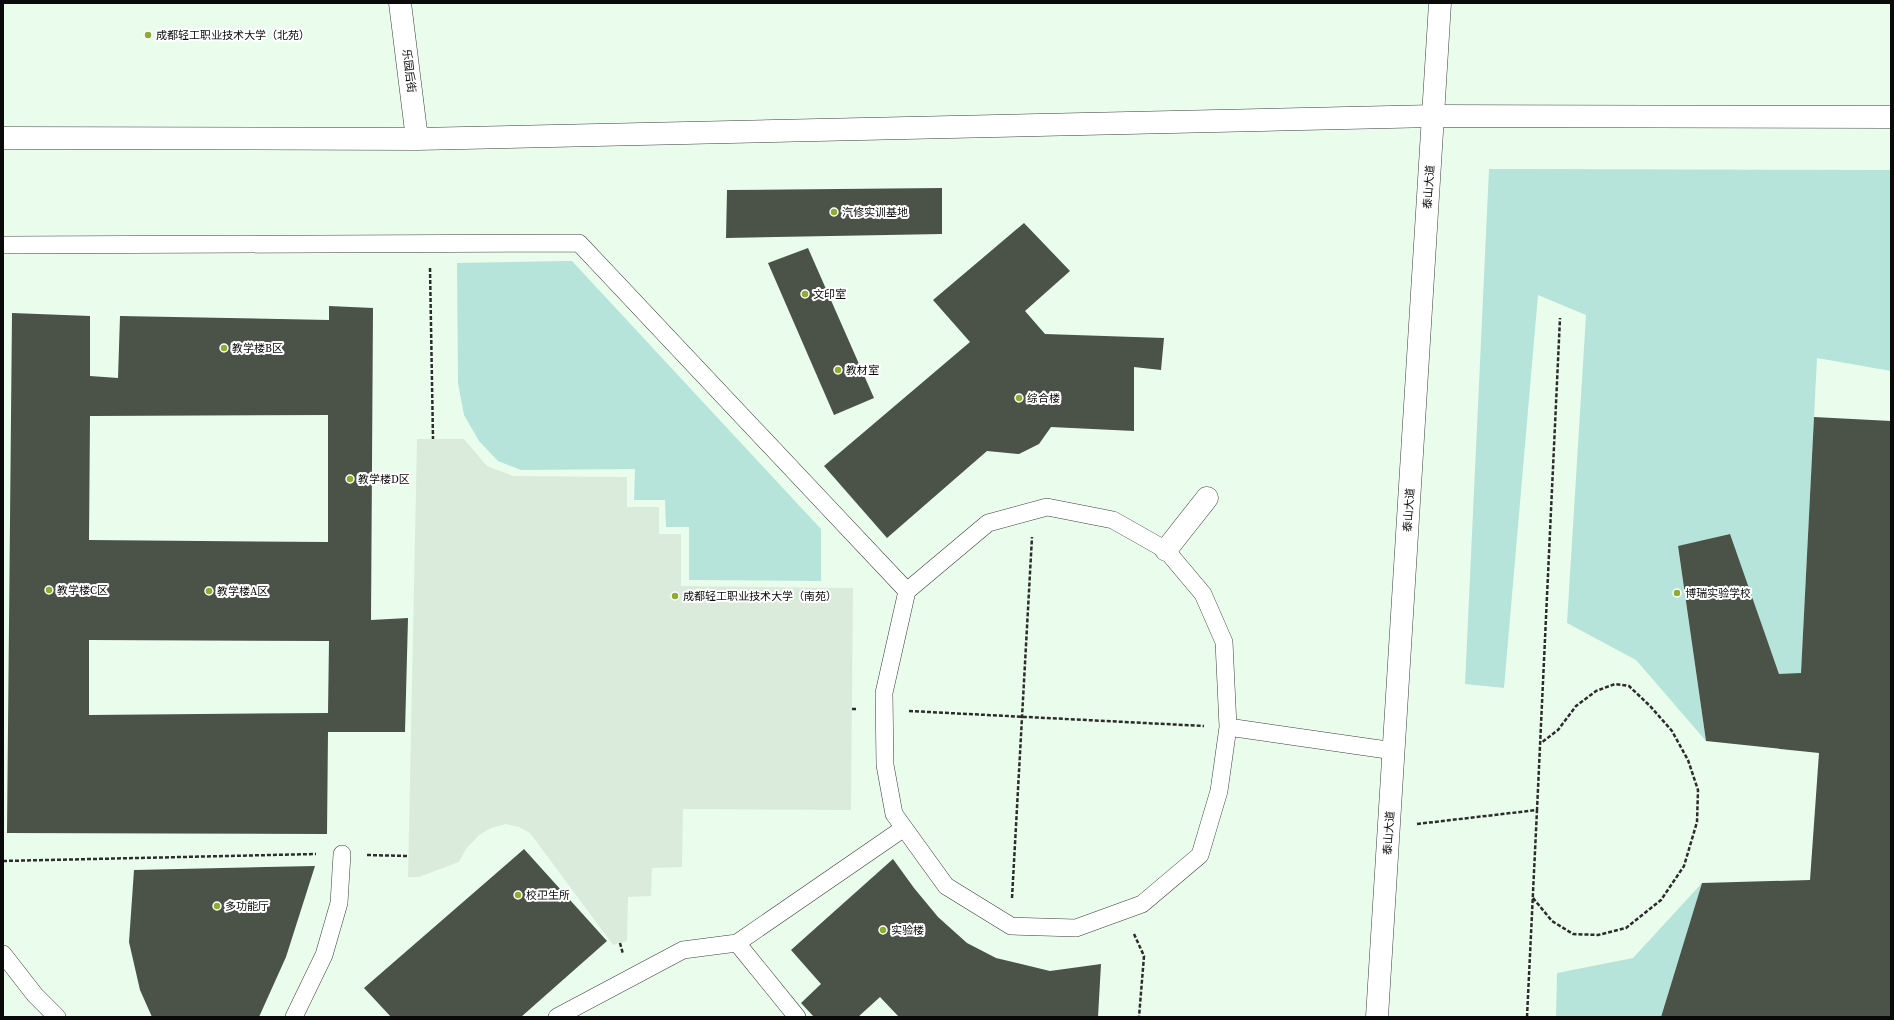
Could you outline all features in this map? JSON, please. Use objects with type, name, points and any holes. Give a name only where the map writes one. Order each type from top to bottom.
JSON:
[{"type":"street","name":"乐园后街","points":[[400,3],[417,139]]},
{"type":"street","name":"泰山大道","points":[[1377,1017],[1440,3]]},
{"type":"street","points":[[3,138],[417,139],[1434,116],[1891,117]]},
{"type":"street","points":[[1166,550],[1207,498]]},
{"type":"lane","points":[[3,245],[578,243],[906,591]]},
{"type":"lane","points":[[1047,507],[1113,520],[1166,550],[1203,594],[1224,642],[1228,727],[1218,791],[1200,855],[1142,904],[1124,912],[1076,928],[1010,926],[946,886],[894,814],[885,765],[884,693],[906,591],[988,523],[1034,510],[1047,507]]},
{"type":"lane","points":[[1228,727],[1394,751]]},
{"type":"lane","points":[[556,1017],[683,950],[737,943],[904,828]]},
{"type":"lane","points":[[294,1017],[324,955],[339,903],[342,854]]},
{"type":"lane","points":[[737,943],[798,1017]]},
{"type":"lane","points":[[3,954],[35,994],[57,1017]]},
{"type":"path","points":[[430,244],[433,439]]},
{"type":"path","points":[[1527,1017],[1560,318]]},
{"type":"path","points":[[1010,926],[1034,510]]},
{"type":"path","points":[[1533,898],[1552,921],[1573,934],[1598,935],[1626,928],[1661,900],[1684,866],[1697,822],[1698,790],[1688,760],[1672,731],[1650,706],[1629,686],[1615,684],[1596,690],[1576,706],[1558,730],[1541,744]]},
{"type":"path","points":[[852,709],[1228,727]]},
{"type":"path","points":[[1389,828],[1537,810]]},
{"type":"path","points":[[3,861],[342,854],[408,856]]},
{"type":"path","points":[[1124,912],[1144,956],[1139,1017]]},
{"type":"shaded area","points":[[1489,169],[1891,170],[1891,371],[1817,358],[1801,674],[1779,674],[1729,534],[1678,547],[1706,741],[1636,660],[1567,623],[1586,315],[1538,295],[1504,688],[1465,684]]},
{"type":"shaded area","points":[[572,261],[821,529],[821,581],[689,580],[689,527],[666,527],[665,500],[634,500],[635,469],[521,470],[498,461],[479,441],[464,415],[458,383],[457,263]]},
{"type":"shaded area","points":[[417,439],[464,439],[487,466],[513,476],[627,477],[627,507],[659,507],[659,534],[681,534],[681,586],[853,588],[851,810],[683,809],[682,867],[652,868],[651,896],[628,897],[627,941],[613,945],[530,833],[519,827],[506,824],[491,828],[479,835],[466,849],[459,862],[419,877],[408,877]]},
{"type":"shaded area","points":[[1702,883],[1661,1017],[1556,1017],[1557,973],[1633,958]]},
{"type":"building","name":"汽修实训基地","points":[[942,188],[942,234],[726,238],[727,190]]},
{"type":"building","name":"综合楼","points":[[1024,223],[1070,271],[1025,311],[1045,334],[1164,338],[1161,370],[1134,367],[1134,431],[1051,427],[1039,444],[1019,454],[987,451],[887,538],[824,466],[970,342],[933,300]]},
{"type":"building","points":[[808,248],[874,398],[834,415],[768,263]]},
{"type":"building","points":[[329,306],[373,308],[371,620],[408,618],[405,732],[328,732],[327,834],[7,833],[12,313],[90,316],[90,376],[118,378],[120,316],[329,320]],"holes":[[[328,415],[328,542],[89,540],[90,416]],[[89,640],[329,641],[328,713],[89,715]]]},
{"type":"building","points":[[1814,417],[1891,421],[1891,1017],[1661,1017],[1702,883],[1810,880],[1819,753],[1706,741],[1678,546],[1730,534],[1779,674],[1801,673]]},
{"type":"building","name":"校卫生所","points":[[524,849],[607,941],[521,1017],[391,1017],[364,988]]},
{"type":"building","name":"实验楼","points":[[893,859],[938,917],[967,943],[996,958],[1050,971],[1101,964],[1098,1017],[899,1017],[880,997],[858,1017],[814,1017],[801,1003],[821,984],[791,950]]},
{"type":"building","name":"多功能厅","points":[[315,866],[286,957],[259,1017],[152,1017],[140,990],[129,942],[134,870]]},
{"type":"place","name":"成都轻工职业技术大学（北苑）","points":[[148,35]]},
{"type":"place","name":"汽修实训基地","points":[[834,212]]},
{"type":"place","name":"文印室","points":[[805,294]]},
{"type":"place","name":"教学楼B区","points":[[224,348]]},
{"type":"place","name":"教材室","points":[[838,370]]},
{"type":"place","name":"综合楼","points":[[1019,398]]},
{"type":"place","name":"教学楼D区","points":[[350,479]]},
{"type":"place","name":"教学楼C区","points":[[49,590]]},
{"type":"place","name":"教学楼A区","points":[[209,591]]},
{"type":"place","name":"博瑞实验学校","points":[[1677,593]]},
{"type":"place","name":"成都轻工职业技术大学（南苑）","points":[[675,596]]},
{"type":"place","name":"校卫生所","points":[[518,895]]},
{"type":"place","name":"多功能厅","points":[[217,906]]},
{"type":"place","name":"实验楼","points":[[883,930]]}]
